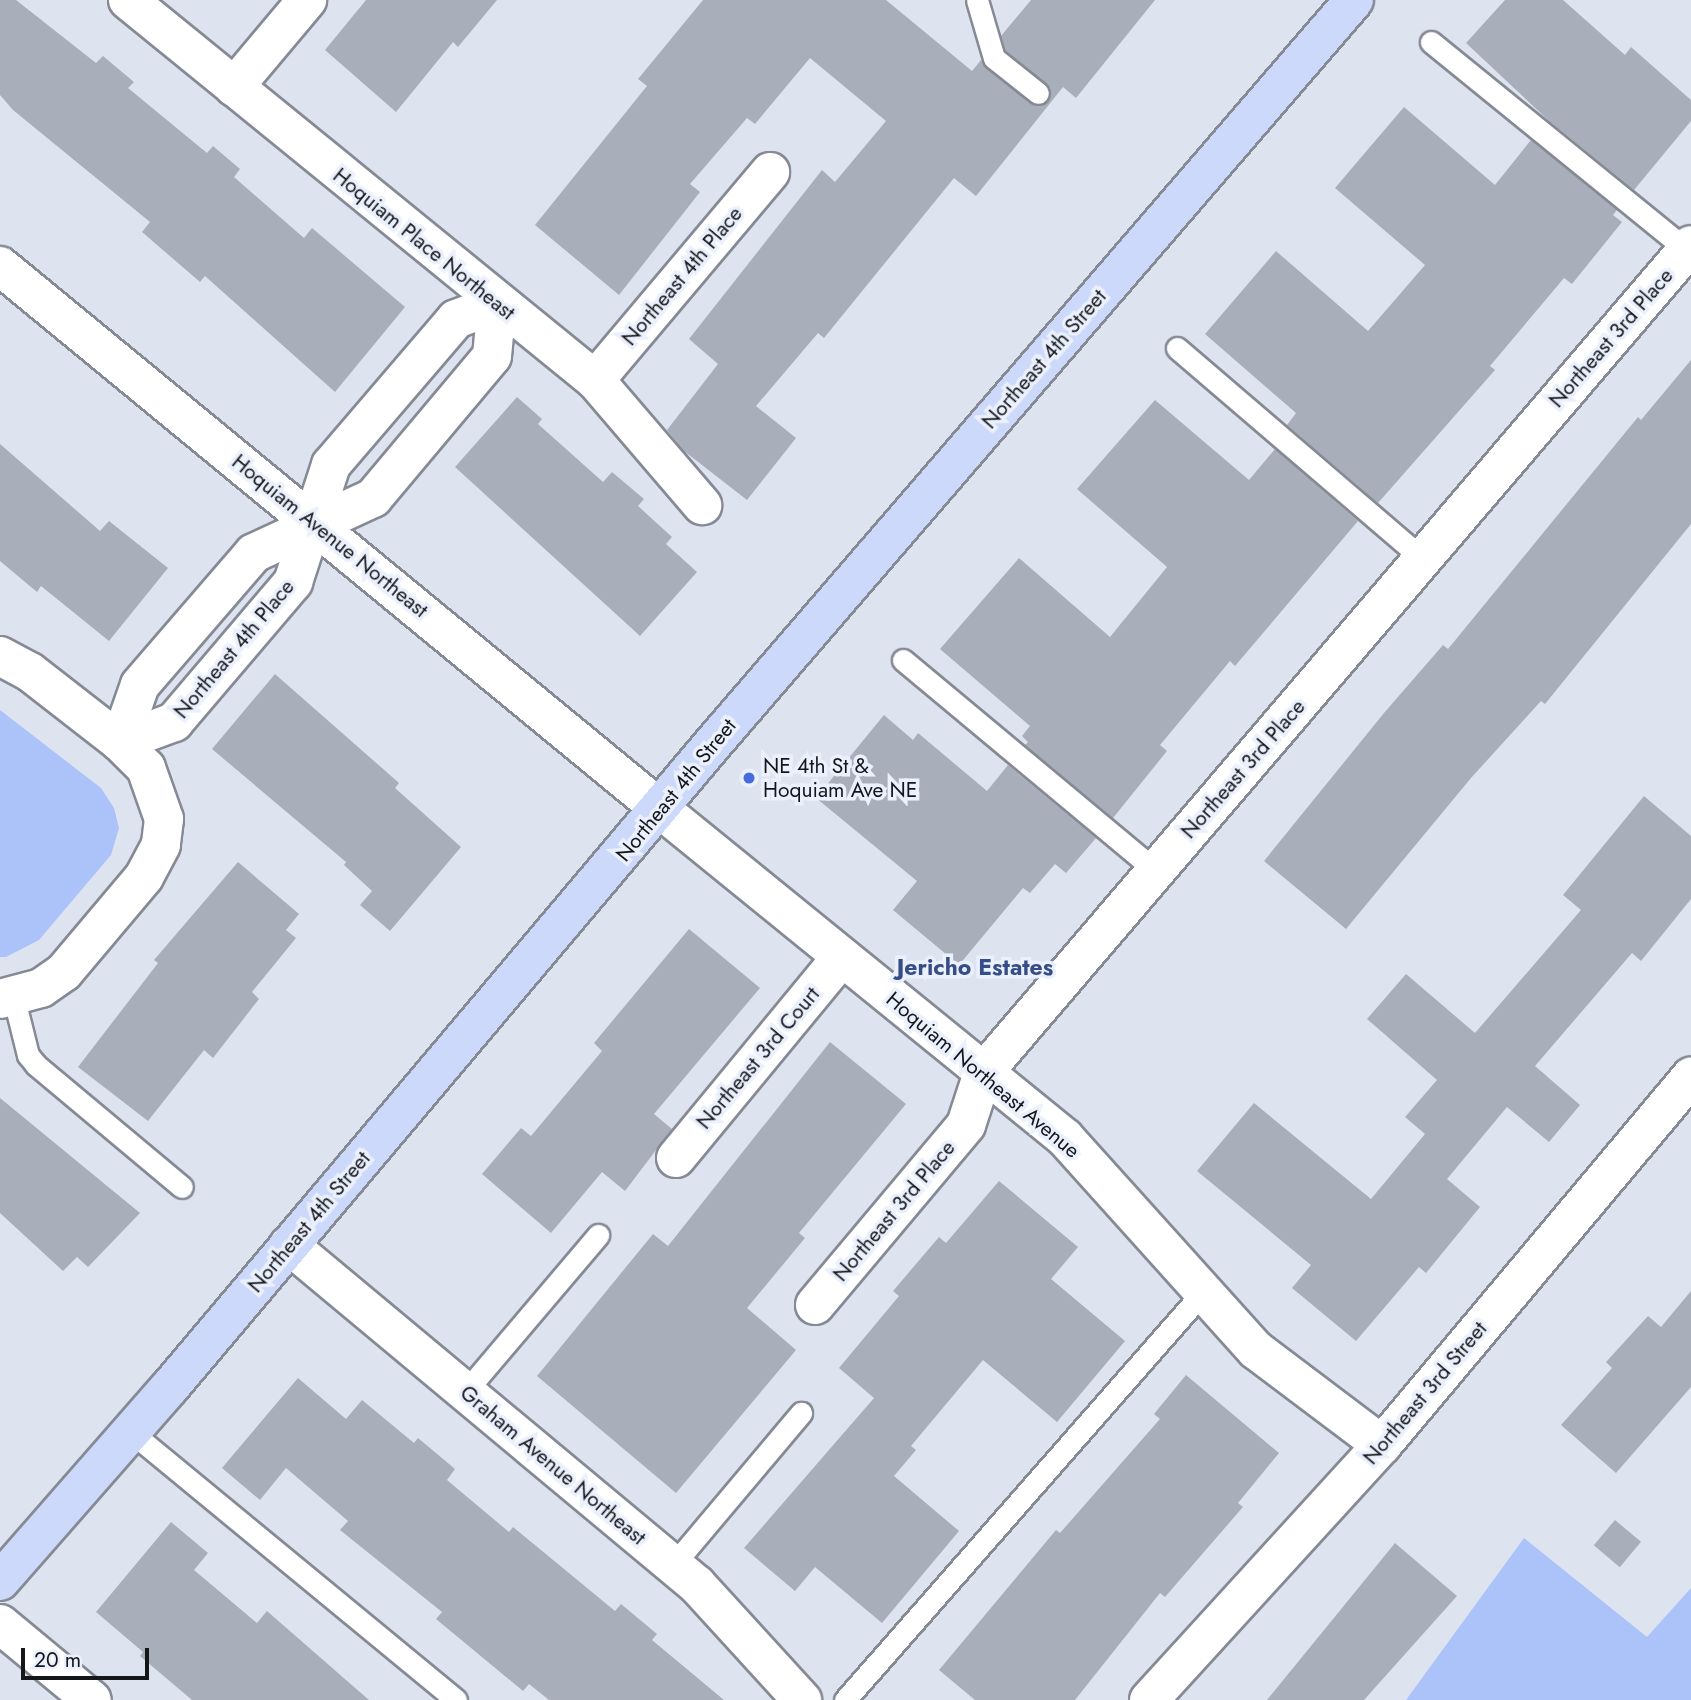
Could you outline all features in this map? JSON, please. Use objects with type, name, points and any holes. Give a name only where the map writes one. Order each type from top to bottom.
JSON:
[{"type":"main road","name":"Northeast 4th Street","points":[[0,1581],[131,1432],[659,808],[1353,0]]},
{"type":"street","name":"Hoquiam Place Northeast","points":[[128,0],[497,304],[595,380],[702,505]]},
{"type":"street","points":[[234,87],[307,0]]},
{"type":"street","name":"Northeast 4th Place","points":[[595,380],[770,172]]},
{"type":"street","name":"Northeast 3rd Place","points":[[815,1306],[966,1125],[983,1073],[1689,247]]},
{"type":"street","name":"Hoquiam Avenue Northeast","points":[[0,266],[659,808]]},
{"type":"street","points":[[313,522],[331,465],[456,319],[497,304]]},
{"type":"street","name":"Northeast 4th Place","points":[[120,742],[139,685],[254,553],[313,522],[373,498],[492,356],[497,304]]},
{"type":"street","name":"Northeast 4th Place","points":[[120,742],[174,722],[293,582],[313,522]]},
{"type":"street","points":[[0,656],[30,672],[120,742],[146,768],[155,785],[164,819],[161,845],[144,877],[64,972],[7,999]]},
{"type":"street","name":"Hoquiam Northeast Avenue","points":[[659,808],[1065,1138],[1256,1350],[1382,1445]]},
{"type":"street","name":"Northeast 3rd Court","points":[[676,1158],[841,958]]},
{"type":"street","name":"Northeast 3rd Street","points":[[1149,1700],[1382,1445],[1691,1077]]},
{"type":"street","name":"Graham Avenue Northeast","points":[[289,1245],[697,1585],[802,1700]]},
{"type":"street","points":[[0,1624],[92,1700]]},
{"type":"lane","points":[[977,0],[994,58],[1038,93]]},
{"type":"lane","points":[[1431,42],[1689,247]]},
{"type":"lane","points":[[1177,348],[1423,559]]},
{"type":"lane","points":[[904,660],[1156,871]]},
{"type":"lane","points":[[7,999],[28,1055],[36,1065],[182,1187]]},
{"type":"lane","points":[[465,1392],[598,1234]]},
{"type":"lane","points":[[845,1700],[1203,1292]]},
{"type":"lane","points":[[673,1565],[801,1413]]},
{"type":"lane","points":[[131,1432],[456,1700]]},
{"type":"shaded area","points":[[0,710],[101,788],[114,808],[119,828],[111,855],[39,940],[6,957],[0,957]]},
{"type":"shaded area","points":[[1524,1538],[1647,1637],[1691,1588],[1691,1700],[1406,1700]]},
{"type":"building","points":[[0,0],[16,0],[96,63],[103,56],[134,82],[128,88],[207,153],[213,146],[240,169],[234,177],[304,238],[312,228],[405,307],[335,392],[205,276],[200,282],[142,232],[150,222],[13,110],[0,95]]},
{"type":"building","points":[[366,0],[497,0],[458,47],[453,42],[396,112],[325,50]]},
{"type":"building","points":[[703,0],[886,0],[972,71],[981,60],[1037,106],[1049,101],[1050,88],[1005,50],[1001,36],[1031,0],[1155,0],[1076,98],[1063,87],[976,196],[954,178],[824,338],[818,333],[756,406],[796,438],[747,500],[684,451],[667,430],[718,364],[689,339],[822,170],[835,182],[886,121],[810,58],[755,124],[747,118],[690,184],[700,192],[619,295],[535,225],[647,86],[638,79]]},
{"type":"building","points":[[1505,0],[1563,0],[1625,55],[1631,47],[1691,100],[1691,121],[1634,190],[1548,120],[1466,43]]},
{"type":"building","points":[[1404,107],[1495,185],[1531,140],[1617,210],[1613,215],[1622,222],[1572,284],[1564,278],[1490,366],[1495,370],[1378,503],[1287,425],[1296,413],[1205,334],[1276,251],[1368,331],[1425,265],[1335,188]]},
{"type":"building","points":[[1691,360],[1691,524],[1545,704],[1541,701],[1471,778],[1346,929],[1264,861],[1384,713],[1443,645],[1448,649],[1638,417],[1641,420]]},
{"type":"building","points":[[517,397],[542,419],[538,424],[603,482],[612,472],[644,499],[638,506],[672,537],[666,544],[697,572],[640,636],[455,467]]},
{"type":"building","points":[[1155,400],[1249,480],[1275,449],[1358,521],[1235,666],[1230,661],[1160,745],[1167,751],[1113,818],[1025,745],[1028,742],[1022,736],[1030,726],[940,649],[1019,558],[1110,637],[1167,567],[1077,489]]},
{"type":"building","points":[[0,444],[100,531],[109,521],[168,568],[109,641],[41,586],[37,592],[0,561]]},
{"type":"building","points":[[275,674],[399,783],[395,788],[461,847],[390,931],[360,905],[372,891],[344,865],[346,862],[212,749]]},
{"type":"building","points":[[884,715],[913,740],[918,733],[987,791],[1008,765],[1096,838],[1066,873],[1055,864],[1030,893],[1023,888],[959,965],[893,910],[917,881],[816,798]]},
{"type":"building","points":[[1644,796],[1691,836],[1691,899],[1641,961],[1632,953],[1535,1066],[1580,1105],[1549,1142],[1507,1107],[1447,1179],[1480,1207],[1426,1273],[1419,1267],[1356,1341],[1292,1288],[1311,1265],[1197,1171],[1254,1103],[1371,1199],[1425,1134],[1405,1117],[1437,1080],[1367,1019],[1406,974],[1475,1033],[1581,910],[1563,895]]},
{"type":"building","points":[[238,862],[299,914],[286,930],[296,938],[252,992],[259,999],[213,1058],[204,1050],[148,1121],[78,1067],[158,963],[154,960]]},
{"type":"building","points":[[689,929],[760,988],[654,1114],[672,1129],[625,1191],[602,1172],[551,1233],[482,1174],[521,1128],[531,1136],[602,1051],[594,1043]]},
{"type":"building","points":[[830,1042],[906,1104],[799,1233],[805,1238],[747,1308],[796,1350],[676,1493],[537,1376],[653,1234],[668,1246]]},
{"type":"building","points":[[0,1098],[140,1213],[88,1267],[77,1257],[63,1271],[0,1213]]},
{"type":"building","points":[[999,1181],[1078,1247],[1051,1279],[1125,1341],[1057,1422],[983,1360],[911,1446],[916,1450],[894,1476],[959,1531],[882,1623],[815,1567],[795,1591],[744,1548],[874,1398],[839,1368],[899,1296],[893,1291],[939,1237],[946,1243]]},
{"type":"building","points":[[1691,1291],[1691,1387],[1616,1473],[1561,1425],[1612,1368],[1606,1362],[1648,1316],[1661,1327]]},
{"type":"building","points":[[1186,1375],[1279,1453],[1238,1503],[1243,1507],[1165,1597],[1160,1593],[1075,1700],[975,1700],[939,1670],[1056,1530],[1060,1533],[1160,1419],[1154,1414]]},
{"type":"building","points":[[298,1378],[346,1419],[362,1400],[414,1443],[418,1438],[455,1469],[447,1480],[509,1532],[513,1527],[615,1611],[621,1604],[657,1634],[652,1640],[724,1700],[549,1700],[529,1684],[523,1691],[436,1619],[442,1612],[340,1530],[348,1521],[286,1468],[260,1500],[222,1468]]},
{"type":"building","points":[[1615,1520],[1641,1542],[1620,1567],[1594,1545]]},
{"type":"building","points":[[171,1522],[208,1553],[194,1570],[257,1623],[267,1611],[369,1700],[192,1700],[140,1656],[143,1652],[96,1612]]},
{"type":"building","points":[[1395,1543],[1457,1596],[1364,1700],[1267,1700]]},
{"type":"place","name":"NE 4th St & Hoquiam Ave NE","points":[[749,778]]},
{"type":"district","name":"Jericho Estates","points":[[975,967]]}]
